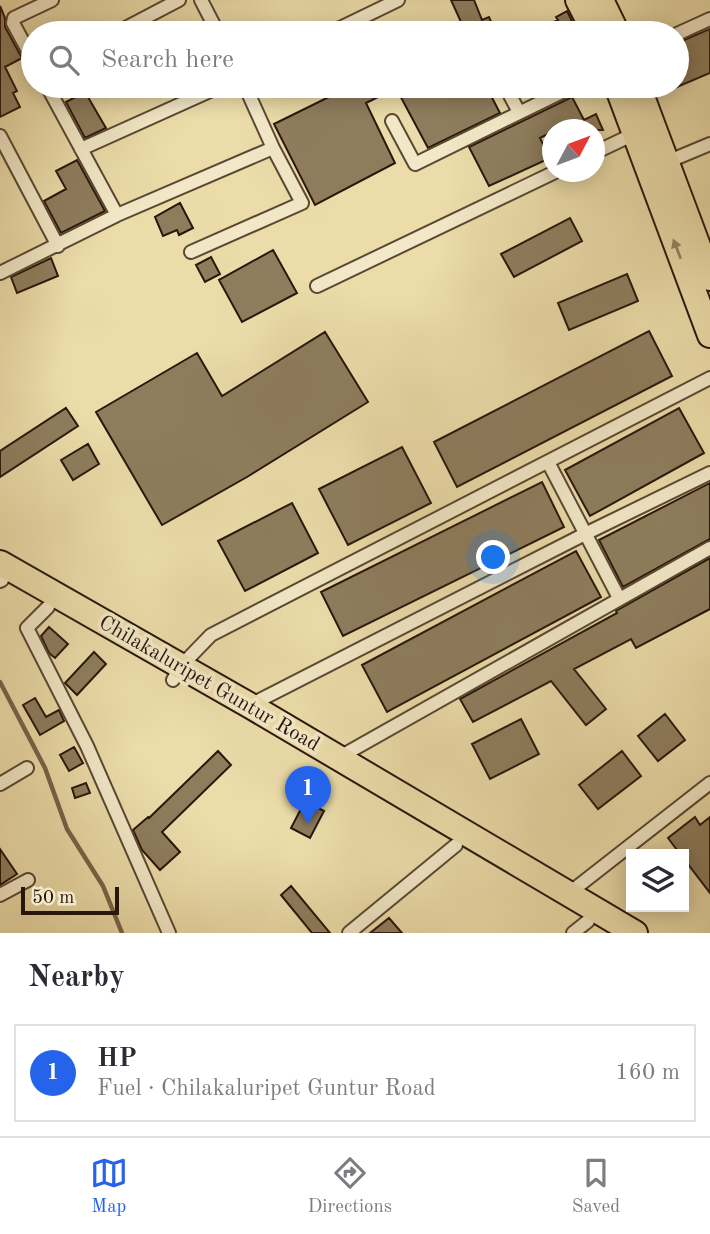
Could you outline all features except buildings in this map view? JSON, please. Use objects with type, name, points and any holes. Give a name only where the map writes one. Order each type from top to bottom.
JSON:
[{"type":"highway","points":[[579,0],[589,21]]},
{"type":"highway","points":[[601,0],[611,21]]},
{"type":"highway","points":[[621,98],[710,335]]},
{"type":"highway","points":[[643,98],[710,277]]},
{"type":"highway","name":"Chilakaluripet Guntur Road","points":[[0,576],[177,673],[590,929]]},
{"type":"highway","name":"Chilakaluripet Guntur Road","points":[[0,576],[48,607],[177,673],[249,705],[635,933]]},
{"type":"street","points":[[21,38],[13,23],[14,18],[52,0]]},
{"type":"street","points":[[139,21],[179,0]]},
{"type":"street","points":[[201,0],[212,21]]},
{"type":"street","points":[[355,21],[398,0]]},
{"type":"street","points":[[689,29],[710,19]]},
{"type":"street","points":[[53,98],[117,215]]},
{"type":"street","points":[[81,149],[194,98]]},
{"type":"street","points":[[191,252],[302,203],[251,98]]},
{"type":"street","points":[[511,98],[519,112]]},
{"type":"street","points":[[392,121],[415,164],[549,98]]},
{"type":"street","points":[[605,148],[634,134]]},
{"type":"street","points":[[0,136],[58,246]]},
{"type":"street","points":[[667,162],[710,144]]},
{"type":"street","points":[[0,274],[117,215],[274,148]]},
{"type":"street","points":[[317,286],[542,178]]},
{"type":"street","points":[[177,673],[211,635],[710,378]]},
{"type":"street","points":[[548,463],[619,598]]},
{"type":"street","points":[[249,705],[710,473]]},
{"type":"street","points":[[338,758],[710,548]]},
{"type":"street","points":[[48,607],[27,628],[86,746],[169,933]]},
{"type":"street","points":[[0,784],[27,768]]},
{"type":"street","points":[[568,895],[710,783]]},
{"type":"street","points":[[349,933],[456,845]]},
{"type":"street","points":[[0,895],[28,880]]},
{"type":"waterway","points":[[0,682],[45,768],[67,829],[103,886],[122,933]]},
{"type":"place","name":"HP","points":[[308,824]]}]
